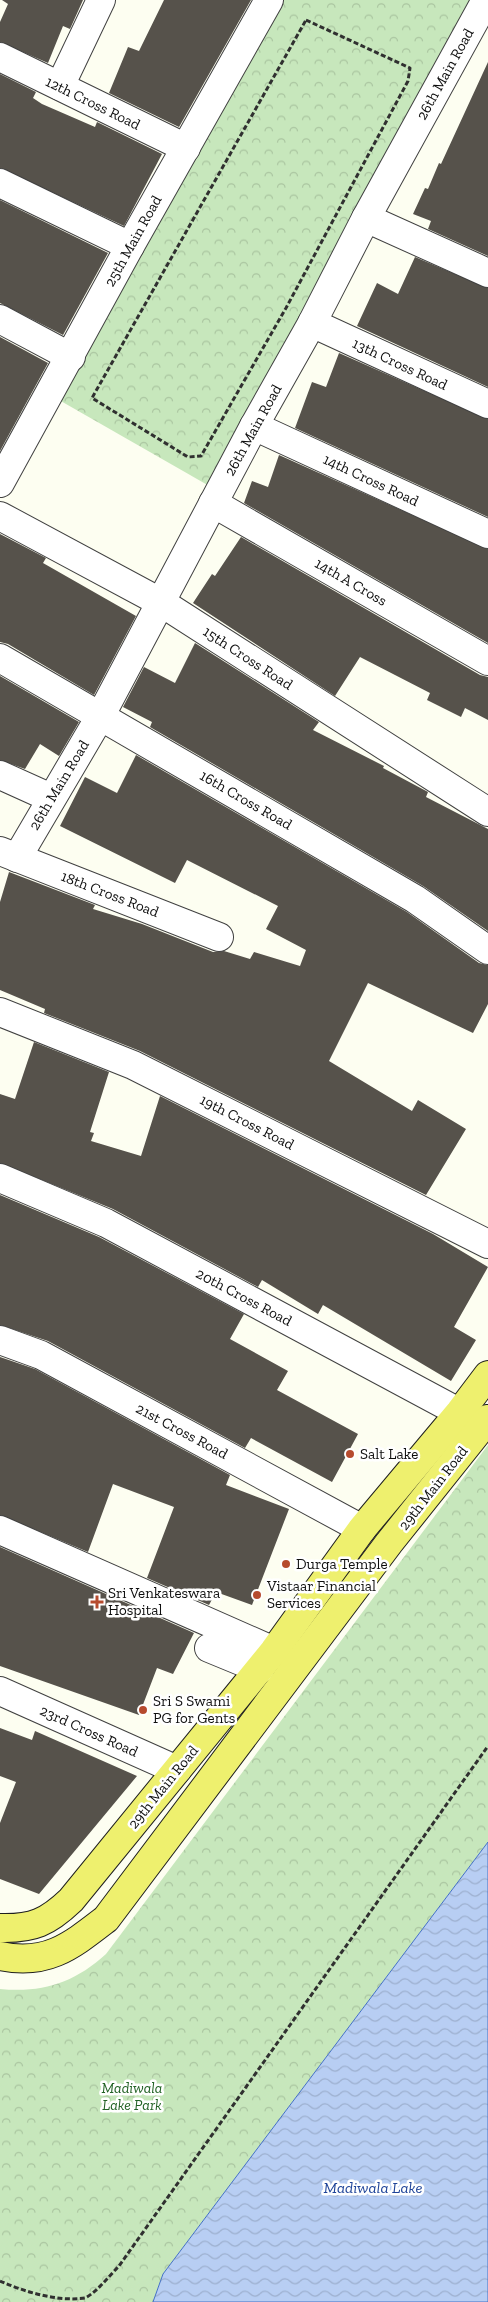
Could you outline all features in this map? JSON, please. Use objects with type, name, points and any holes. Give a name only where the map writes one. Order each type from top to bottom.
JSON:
[{"type":"main road","name":"29th Main Road","points":[[0,1956],[18,1960],[47,1957],[71,1946],[106,1918],[390,1543],[477,1419],[488,1375]]},
{"type":"main road","name":"29th Main Road","points":[[0,1928],[36,1924],[53,1917],[71,1900],[267,1660],[362,1528],[477,1419]]},
{"type":"street","points":[[60,86],[102,0]]},
{"type":"street","name":"25th Main Road","points":[[0,483],[268,0]]},
{"type":"street","name":"26th Main Road","points":[[8,854],[51,798],[101,716],[254,426],[312,323],[366,218],[486,3]]},
{"type":"street","name":"12th Cross Road","points":[[0,57],[186,148]]},
{"type":"street","points":[[0,183],[130,246]]},
{"type":"street","points":[[366,218],[488,273]]},
{"type":"street","points":[[0,319],[71,357]]},
{"type":"street","name":"13th Cross Road","points":[[312,323],[488,404]]},
{"type":"street","name":"14th Cross Road","points":[[254,426],[488,534]]},
{"type":"street","name":"14th A Cross","points":[[213,504],[488,661]]},
{"type":"street","name":"15th Cross Road","points":[[0,516],[162,603],[488,812]]},
{"type":"street","name":"16th Cross Road","points":[[0,658],[415,899],[488,950]]},
{"type":"street","points":[[0,775],[51,798]]},
{"type":"street","name":"18th Cross Road","points":[[8,854],[220,937]]},
{"type":"street","name":"19th Cross Road","points":[[0,1012],[133,1065],[488,1244]]},
{"type":"street","name":"20th Cross Road","points":[[0,1178],[106,1223],[477,1419]]},
{"type":"street","name":"21st Cross Road","points":[[0,1340],[41,1355],[362,1528]]},
{"type":"street","points":[[0,1530],[267,1660]]},
{"type":"street","points":[[209,1648],[267,1660]]},
{"type":"street","name":"23rd Cross Road","points":[[0,1691],[177,1770]]},
{"type":"path","points":[[188,458],[92,398],[296,37],[306,20],[410,68]]},
{"type":"path","points":[[0,2281],[32,2295],[68,2302],[86,2297],[119,2266],[488,1746]]},
{"type":"green space","points":[[278,0],[479,0],[211,487],[59,400]]},
{"type":"green space","name":"Madiwala Lake Park","points":[[488,1445],[488,1842],[163,2274],[153,2302],[0,2302],[0,1989],[30,1989],[57,1984],[82,1972],[106,1954]]},
{"type":"water","name":"Madiwala Lake","points":[[488,1842],[488,2302],[153,2302],[163,2274]]},
{"type":"building","points":[[2,0],[83,0],[70,29],[63,26],[48,63],[0,42],[0,22],[8,4]]},
{"type":"building","points":[[164,0],[251,0],[179,127],[109,93],[128,47],[139,51]]},
{"type":"building","points":[[488,62],[488,256],[428,229],[431,221],[413,214],[425,188],[428,189],[439,163],[441,164]]},
{"type":"building","points":[[0,74],[36,92],[33,98],[42,104],[95,127],[97,122],[162,154],[124,226],[0,168]]},
{"type":"building","points":[[0,200],[108,253],[63,335],[0,303]]},
{"type":"building","points":[[415,257],[488,288],[488,387],[357,326],[377,283],[398,294]]},
{"type":"building","points":[[0,337],[48,363],[0,451]]},
{"type":"building","points":[[339,353],[488,419],[488,517],[295,428],[312,382],[326,387]]},
{"type":"building","points":[[279,455],[488,549],[488,643],[244,503],[252,481],[268,487]]},
{"type":"building","points":[[0,534],[46,558],[43,563],[136,616],[94,695],[8,644],[0,642]]},
{"type":"building","points":[[241,537],[480,675],[488,677],[488,720],[465,708],[461,717],[427,700],[430,693],[360,657],[335,696],[193,603],[212,574],[215,576]]},
{"type":"building","points":[[195,643],[319,722],[313,730],[384,766],[383,768],[428,792],[426,797],[488,829],[488,931],[423,886],[150,727],[152,722],[123,707],[144,667],[175,683]]},
{"type":"building","points":[[0,676],[79,722],[59,756],[40,744],[25,769],[0,760]]},
{"type":"building","points":[[136,755],[407,912],[479,963],[488,965],[488,1004],[473,1033],[368,983],[329,1061],[412,1111],[418,1100],[466,1129],[426,1195],[140,1051],[44,1013],[45,1009],[0,990],[0,902],[9,872],[95,905],[93,909],[142,924],[213,952],[224,951],[250,959],[254,952],[300,966],[306,950],[266,929],[278,906],[187,860],[175,883],[60,826],[85,777],[117,793]]},
{"type":"building","points":[[34,1042],[109,1072],[90,1132],[94,1133],[91,1141],[141,1156],[160,1096],[433,1234],[488,1267],[454,1327],[476,1340],[451,1381],[323,1305],[318,1314],[262,1280],[258,1287],[113,1209],[0,1163],[0,1094],[15,1099]]},
{"type":"building","points":[[0,1195],[99,1237],[244,1314],[230,1339],[288,1371],[277,1390],[358,1434],[332,1482],[251,1438],[245,1448],[48,1341],[0,1325]]},
{"type":"building","points":[[0,1357],[35,1369],[230,1475],[226,1485],[289,1509],[252,1605],[216,1592],[209,1605],[147,1578],[174,1507],[113,1484],[88,1552],[0,1515]]},
{"type":"building","points":[[0,1547],[194,1633],[173,1674],[157,1668],[139,1715],[0,1666]]},
{"type":"building","points":[[0,1728],[32,1740],[35,1731],[137,1776],[39,1894],[0,1879],[0,1823],[16,1782],[0,1776]]},
{"type":"place","name":"Salt Lake","points":[[350,1454]]},
{"type":"place","name":"Durga Temple","points":[[286,1564]]},
{"type":"place","name":"Vistaar Financial Services","points":[[257,1595]]},
{"type":"place","name":"Sri Venkateswara Hospital","points":[[97,1602]]},
{"type":"place","name":"Sri S Swami PG for Gents","points":[[143,1710]]}]
